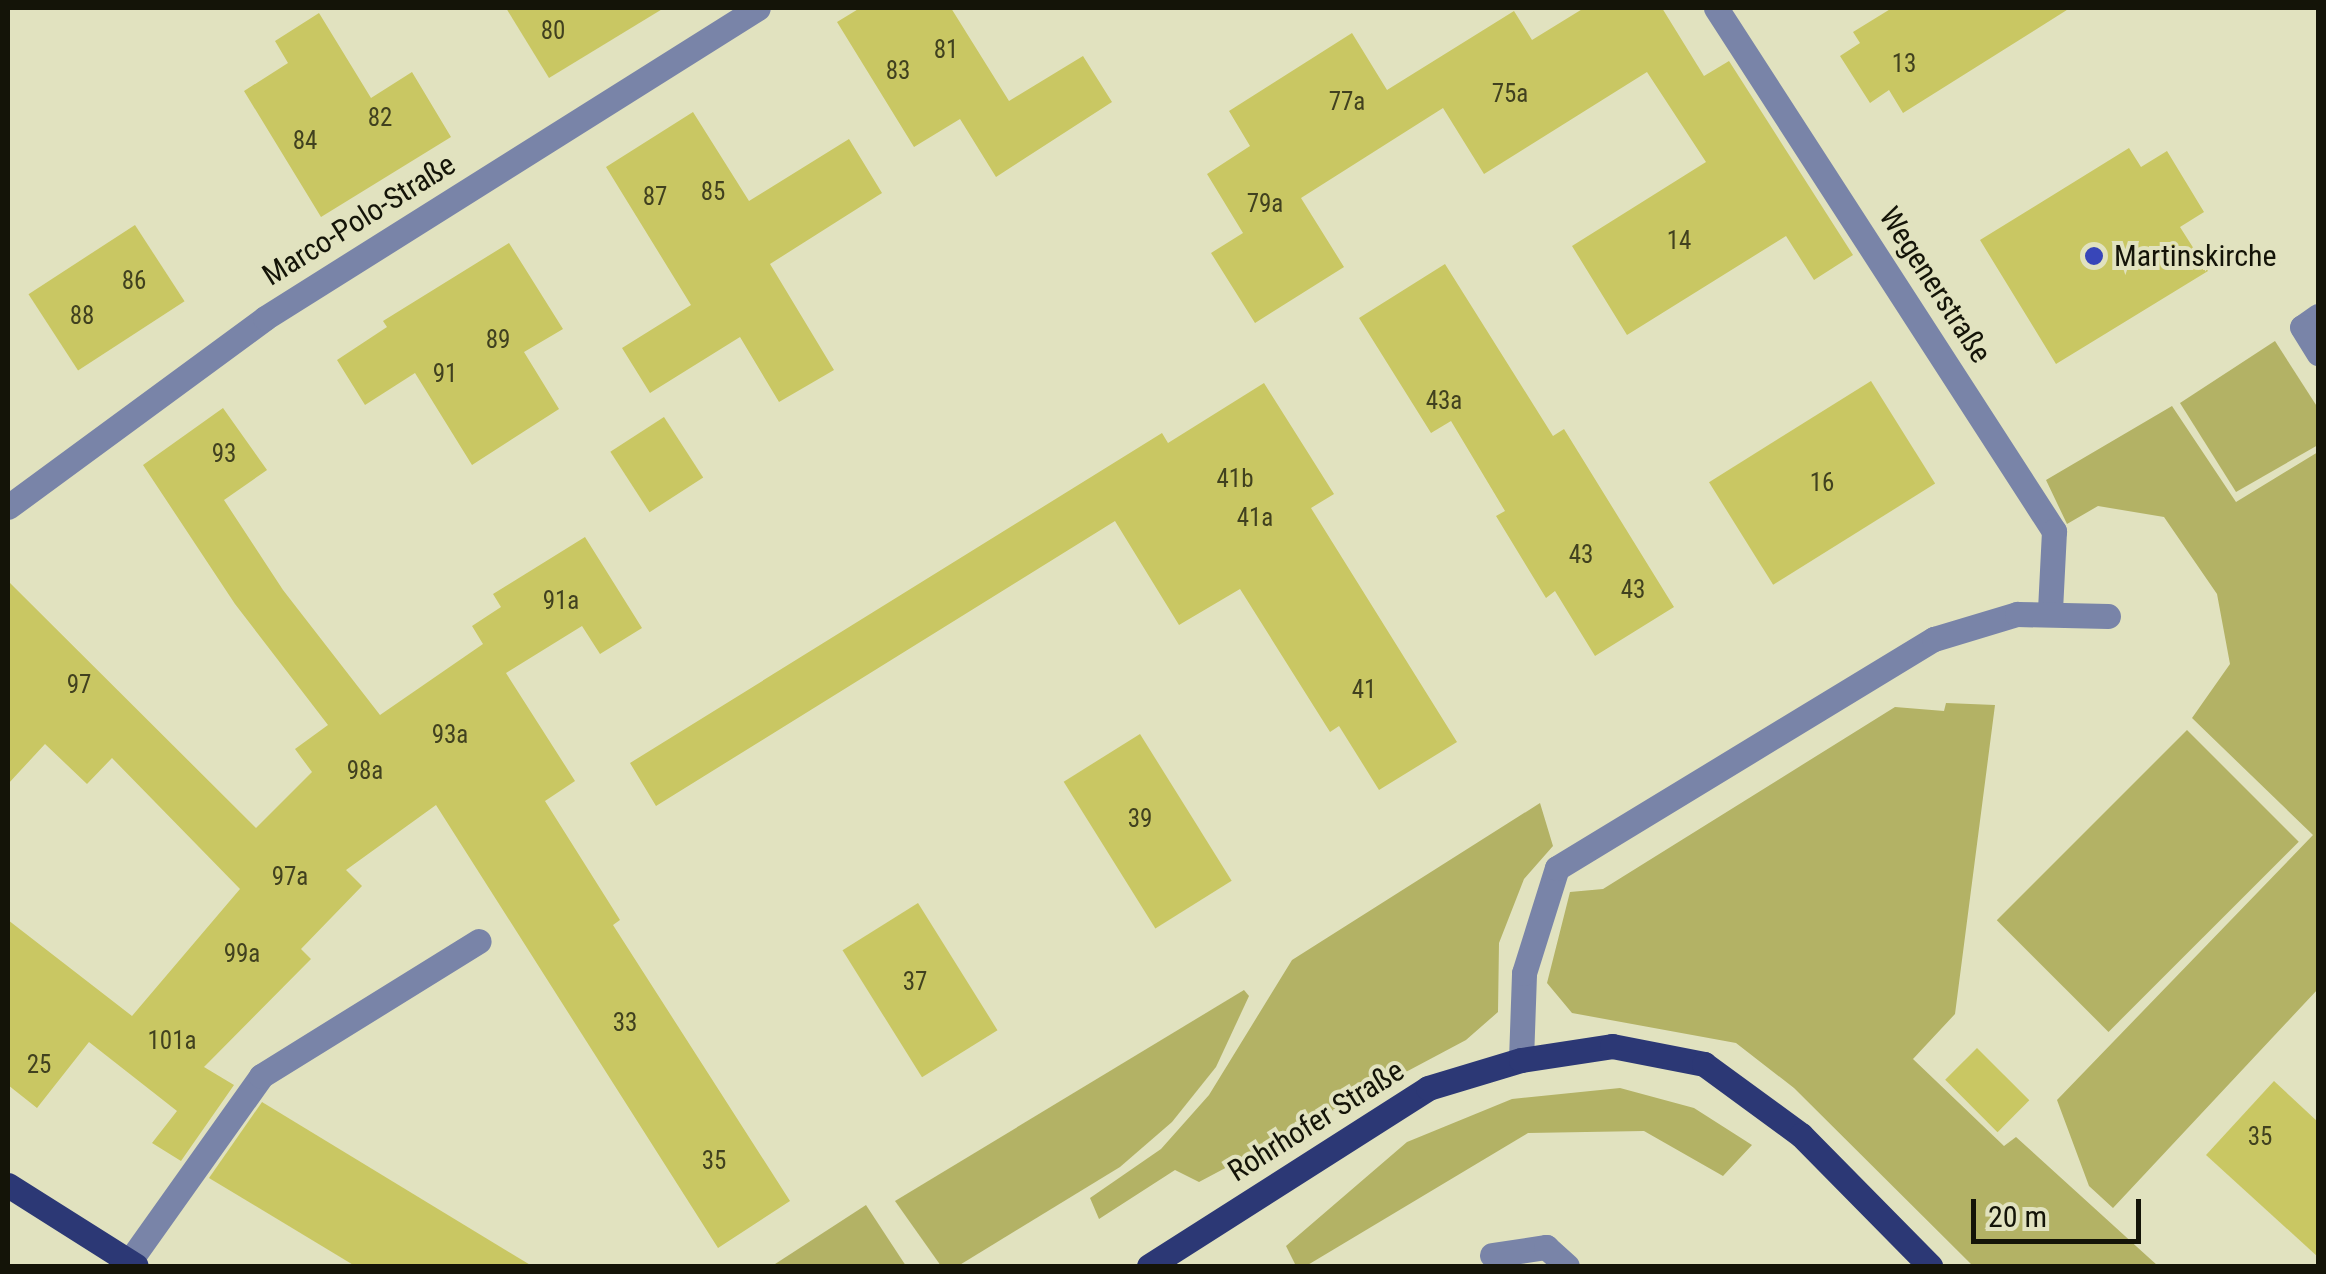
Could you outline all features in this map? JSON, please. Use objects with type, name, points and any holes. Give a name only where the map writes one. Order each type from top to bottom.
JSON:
[{"type":"main road","name":"Rohrhofer Straße","points":[[1149,1266],[1428,1088],[1521,1060],[1612,1046],[1704,1064],[1801,1134],[1930,1266]]},
{"type":"main road","points":[[8,1186],[132,1264]]},
{"type":"street","name":"Marco-Polo-Straße","points":[[8,508],[265,318],[758,8]]},
{"type":"street","name":"Wegenerstraße","points":[[1716,8],[2054,530],[2050,611]]},
{"type":"street","points":[[2318,316],[2302,326],[2318,353]]},
{"type":"street","points":[[1521,1060],[1524,974],[1557,868],[1934,640],[2050,611],[2108,616]]},
{"type":"street","points":[[132,1264],[261,1076],[479,940]]},
{"type":"street","points":[[1492,1255],[1546,1247],[1566,1266]]},
{"type":"shaded area","points":[[2275,341],[2318,408],[2318,445],[2236,492],[2180,403]]},
{"type":"shaded area","points":[[2172,406],[2236,502],[2318,452],[2318,989],[2113,1208],[2089,1186],[2057,1100],[2313,835],[2192,718],[2230,664],[2217,594],[2164,517],[2098,506],[2067,524],[2046,480]]},
{"type":"shaded area","points":[[1946,703],[1995,705],[1955,1014],[1913,1059],[2004,1146],[2016,1137],[2158,1266],[1973,1266],[1794,1088],[1736,1043],[1572,1013],[1547,983],[1570,892],[1603,889],[1895,707],[1944,711]]},
{"type":"shaded area","points":[[2187,730],[2299,842],[2109,1032],[1997,920]]},
{"type":"shaded area","points":[[1540,803],[1553,846],[1524,879],[1499,943],[1498,1012],[1466,1040],[1199,1182],[1175,1170],[1099,1219],[1090,1198],[1161,1149],[1209,1095],[1292,960]]},
{"type":"shaded area","points":[[1244,990],[1249,996],[1216,1067],[1172,1122],[1120,1167],[958,1266],[941,1266],[895,1201]]},
{"type":"shaded area","points":[[1620,1088],[1694,1108],[1752,1145],[1723,1176],[1644,1131],[1528,1133],[1306,1266],[1296,1266],[1286,1246],[1407,1142],[1512,1099]]},
{"type":"shaded area","points":[[866,1205],[906,1266],[772,1266]]},
{"type":"building","points":[[506,8],[664,8],[549,78]]},
{"type":"building","points":[[860,8],[951,8],[1009,101],[1083,56],[1112,102],[996,177],[960,119],[914,147],[837,22]]},
{"type":"building","points":[[1584,8],[1662,8],[1704,76],[1729,61],[1853,255],[1814,280],[1786,236],[1627,335],[1572,246],[1706,162],[1647,72],[1484,174],[1443,108],[1301,198],[1344,267],[1255,323],[1211,253],[1243,233],[1207,174],[1250,146],[1229,111],[1352,33],[1387,90],[1514,11],[1532,40]]},
{"type":"building","points":[[1892,8],[2070,8],[1903,113],[1889,90],[1870,103],[1840,56],[1860,43],[1853,32]]},
{"type":"building","points":[[319,13],[371,98],[412,72],[451,137],[321,217],[244,91],[288,63],[275,41]]},
{"type":"building","points":[[693,112],[749,201],[849,139],[882,193],[770,264],[834,370],[779,402],[740,337],[650,393],[622,348],[691,305],[606,167]]},
{"type":"building","name":"Martinskirche","points":[[2129,148],[2141,167],[2167,151],[2204,212],[2180,227],[2208,271],[2056,364],[1980,240]]},
{"type":"building","points":[[135,225],[185,301],[78,370],[28,294]]},
{"type":"building","points":[[509,243],[563,329],[524,352],[559,409],[472,465],[415,373],[365,405],[337,360],[387,327],[383,321]]},
{"type":"building","points":[[1445,264],[1553,436],[1564,429],[1674,607],[1595,656],[1555,591],[1546,598],[1496,516],[1505,511],[1451,421],[1431,433],[1359,318]]},
{"type":"building","points":[[1871,381],[1935,484],[1773,585],[1709,482]]},
{"type":"building","points":[[1264,383],[1334,494],[1311,508],[1457,742],[1379,790],[1339,726],[1330,732],[1240,589],[1179,625],[1115,521],[656,806],[630,763],[1162,433],[1168,443]]},
{"type":"building","points":[[223,408],[267,470],[224,500],[283,590],[380,715],[483,644],[472,626],[501,607],[493,594],[585,537],[642,628],[600,654],[582,626],[506,673],[575,781],[545,801],[620,920],[613,925],[790,1201],[718,1248],[436,805],[346,870],[362,886],[301,949],[311,959],[204,1067],[234,1085],[181,1161],[152,1143],[177,1111],[89,1042],[37,1108],[8,1085],[8,920],[132,1016],[240,889],[112,758],[87,784],[45,744],[8,784],[8,581],[256,828],[312,772],[295,749],[328,725],[235,604],[143,465]]},
{"type":"building","points":[[664,417],[703,477],[650,512],[610,452]]},
{"type":"building","points":[[1140,734],[1232,881],[1155,928],[1064,782]]},
{"type":"building","points":[[918,903],[997,1030],[922,1077],[843,950]]},
{"type":"building","points":[[1977,1048],[2029,1100],[1998,1132],[1945,1080]]},
{"type":"building","points":[[2274,1081],[2318,1122],[2318,1257],[2206,1155]]},
{"type":"building","points":[[262,1102],[532,1266],[355,1266],[209,1178]]},
{"type":"place","name":"Martinskirche","points":[[2094,256]]}]
